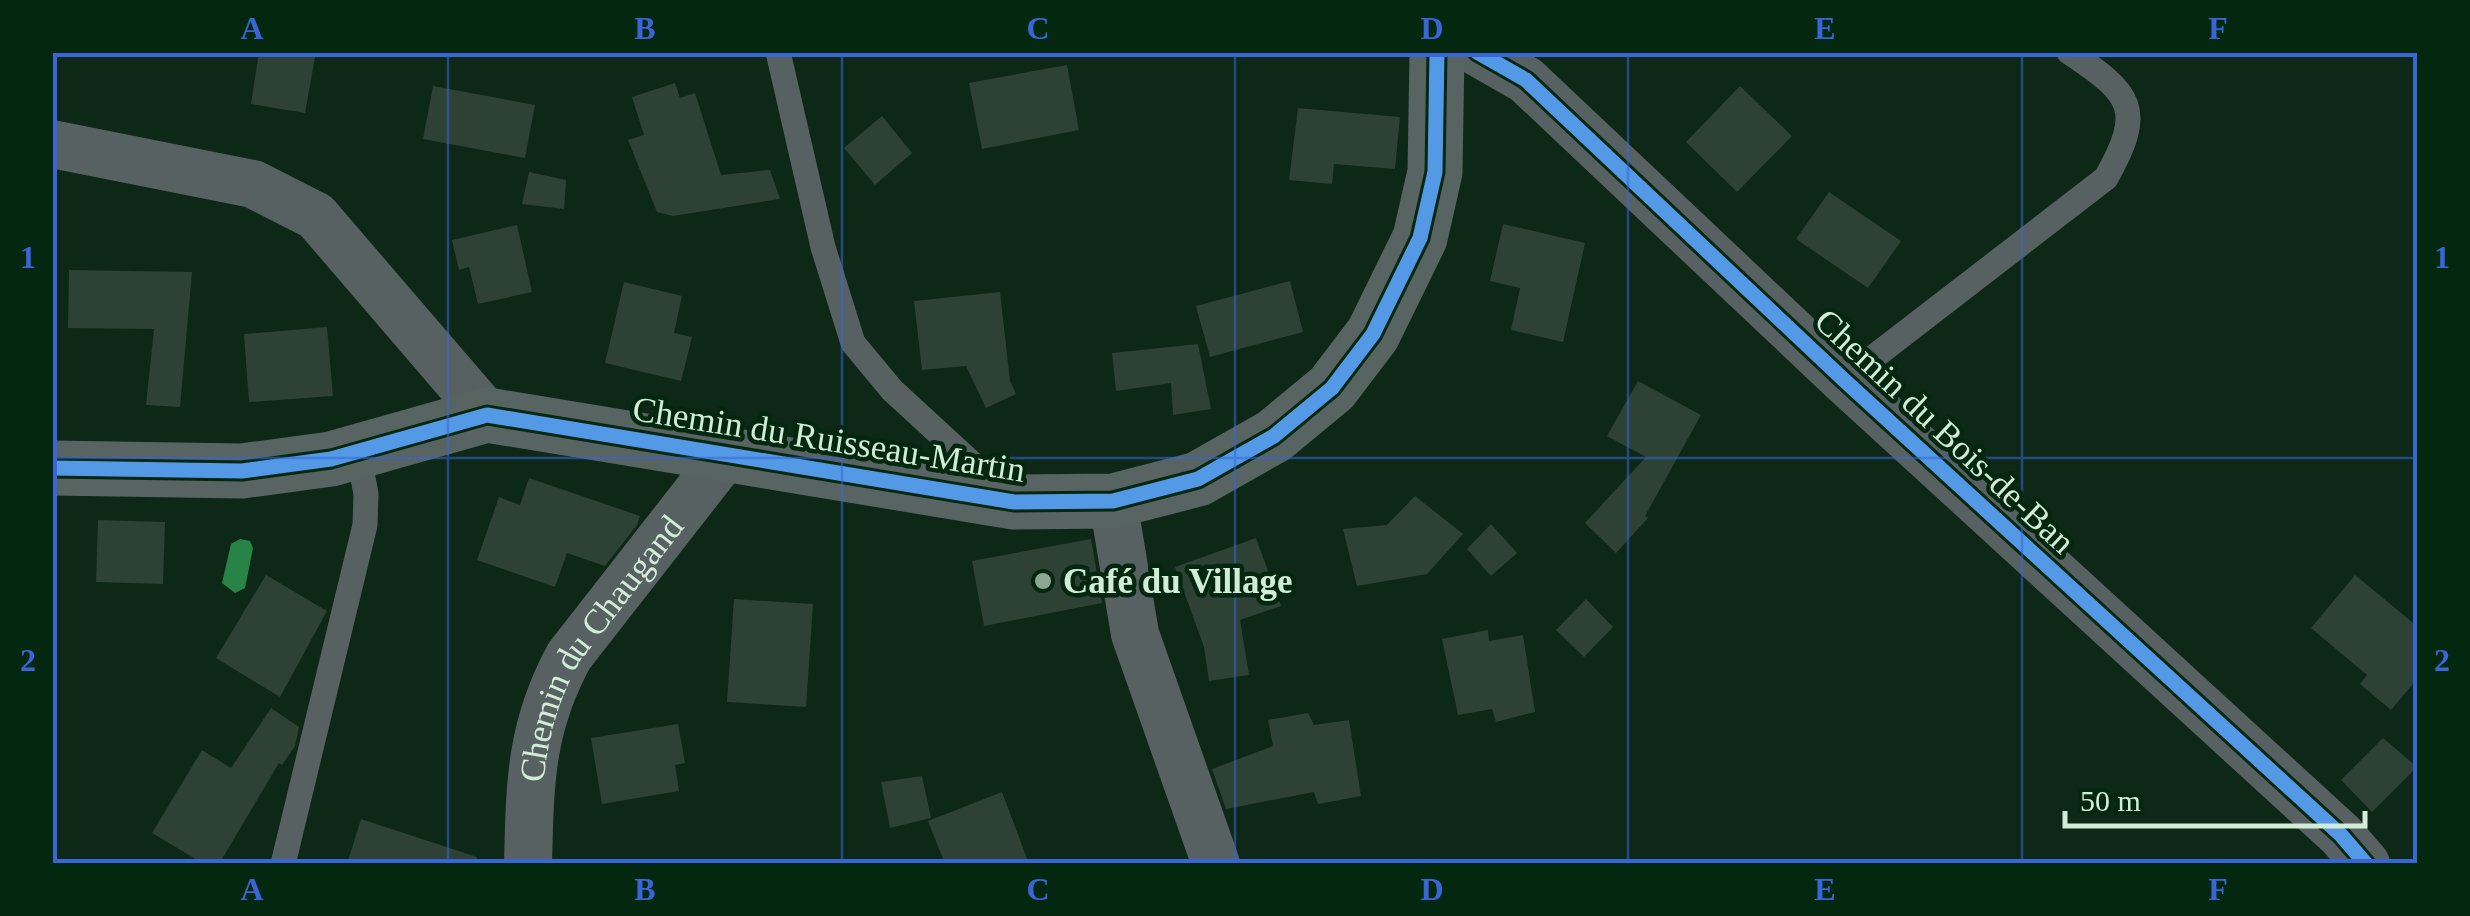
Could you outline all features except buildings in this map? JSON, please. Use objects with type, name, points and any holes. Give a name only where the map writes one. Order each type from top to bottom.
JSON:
[{"type":"street","name":"Chemin du Ruisseau-Martin","points":[[52,468],[242,471],[358,451],[487,415],[1014,502],[1113,501],[1198,479],[1274,436],[1332,388],[1373,334],[1424,222],[1435,172],[1437,52]]},
{"type":"street","name":"Chemin du Bois-de-Ban","points":[[1477,52],[1526,80],[1844,380],[2341,835],[2366,864]]},
{"type":"street","points":[[52,144],[253,184],[316,216],[487,415]]},
{"type":"street","name":"Chemin du Chaugand","points":[[528,864],[531,759],[550,692],[569,656],[726,455]]},
{"type":"street","points":[[1113,501],[1135,634],[1216,864]]},
{"type":"lane","name":"Chemin du Ruisseau-Martin","points":[[778,52],[823,246],[854,344],[892,390],[1014,502]]},
{"type":"lane","name":"Chemin du Bois-de-Ban","points":[[1844,380],[2106,178],[2128,139],[2128,106],[2104,76],[2069,52]]},
{"type":"lane","points":[[283,864],[365,525],[366,494],[358,451]]},
{"type":"shaded area","points":[[240,539],[250,541],[253,548],[245,588],[235,593],[222,583],[231,544]]},
{"type":"cycle path","points":[[52,468],[242,471],[331,459],[487,415],[1014,502],[1113,501],[1198,479],[1274,436],[1332,388],[1373,334],[1420,238],[1435,172],[1437,52]]},
{"type":"cycle path","points":[[1477,52],[1526,80],[1844,380],[2341,835],[2366,864]]},
{"type":"place","name":"Café du Village","points":[[1043,581]]}]
